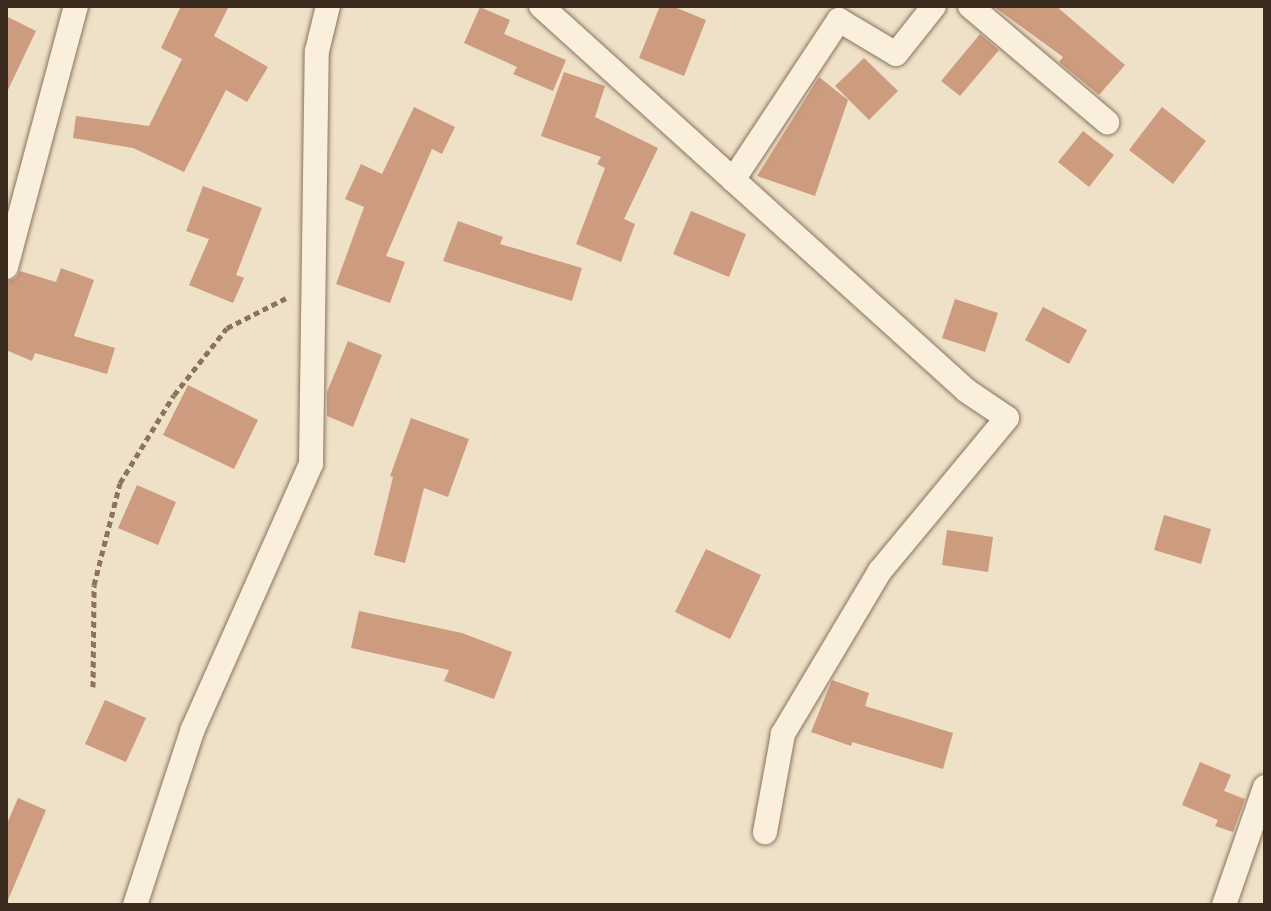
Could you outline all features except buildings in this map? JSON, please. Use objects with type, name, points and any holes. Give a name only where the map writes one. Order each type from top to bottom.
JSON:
[{"type":"street","points":[[6,267],[76,6]]},
{"type":"street","points":[[135,905],[193,729],[311,464],[317,51],[328,6]]},
{"type":"street","points":[[541,6],[967,391],[1007,418],[880,571],[783,734],[765,832]]},
{"type":"street","points":[[733,180],[839,20],[896,54],[934,6]]},
{"type":"street","points":[[970,6],[1107,122]]},
{"type":"street","points":[[1224,905],[1265,787]]},
{"type":"path","points":[[93,687],[94,585],[120,483],[174,395],[227,328],[314,284]]}]
